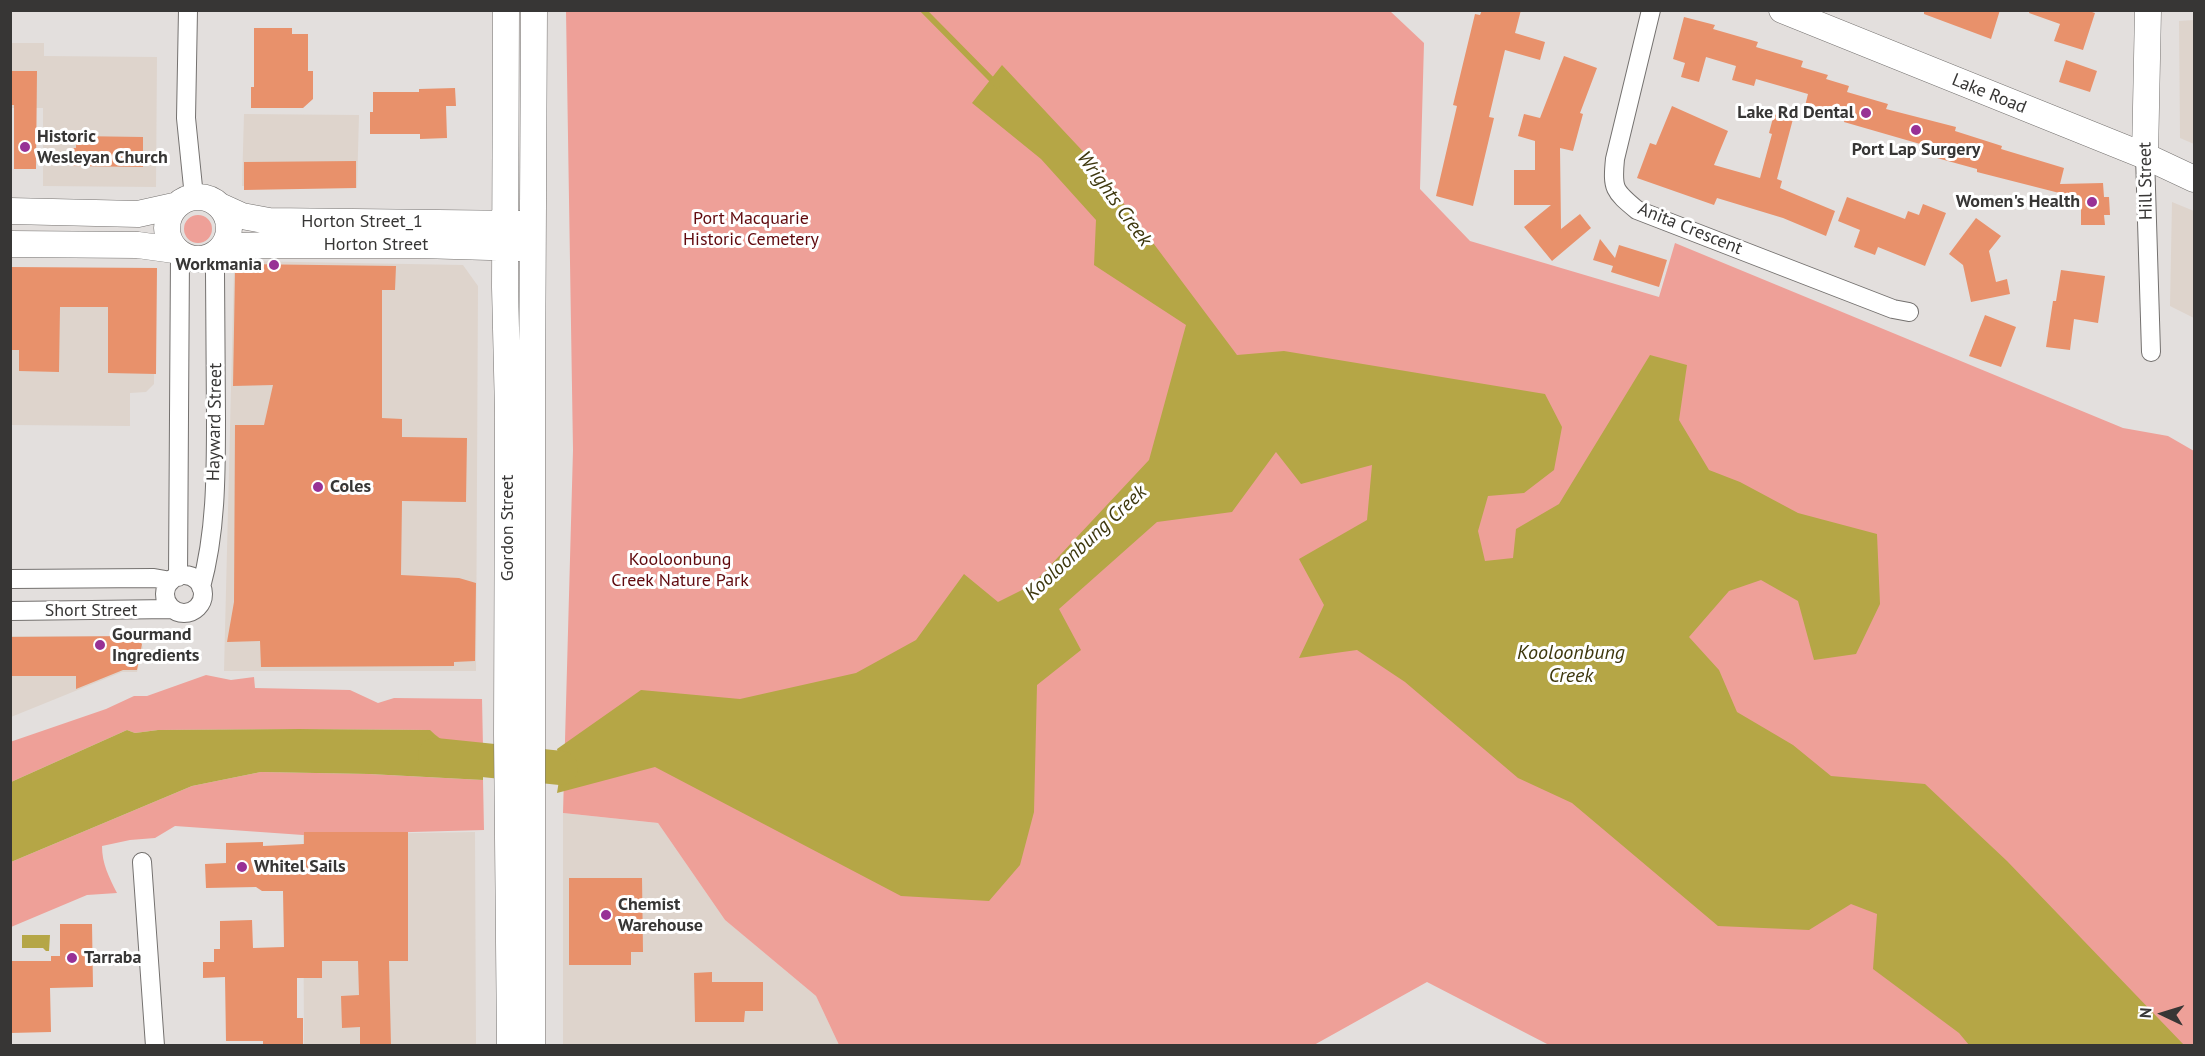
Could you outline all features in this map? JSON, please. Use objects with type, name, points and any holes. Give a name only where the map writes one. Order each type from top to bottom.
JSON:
[{"type":"main road","name":"Gordon Street","points":[[506,10],[505,299],[509,528],[520,735]]},
{"type":"main road","name":"Gordon Street","points":[[510,1046],[520,790],[534,236],[534,10]]},
{"type":"main road","name":"Lake Road","points":[[1782,10],[2145,156],[2194,179]]},
{"type":"main road","name":"Hill Street","points":[[2145,156],[2148,10]]},
{"type":"main road","points":[[10,211],[138,214],[184,201],[205,198],[220,206],[229,225],[228,236],[216,253],[201,260],[190,259],[177,252],[138,245],[10,244]]},
{"type":"main road","points":[[177,252],[166,230],[168,219],[184,201]]},
{"type":"main road","name":"Horton Street_1","points":[[220,206],[242,216],[269,222],[506,236]]},
{"type":"main road","name":"Horton Street","points":[[216,253],[242,246],[420,245],[506,236],[534,236]]},
{"type":"main road","name":"Gordon Street","points":[[520,790],[532,1046]]},
{"type":"street","points":[[184,201],[188,10]]},
{"type":"street","name":"Anita Crescent","points":[[1651,10],[1615,159],[1613,178],[1617,194],[1637,210],[1893,309],[1909,312]]},
{"type":"street","name":"Hill Street","points":[[2145,156],[2151,352]]},
{"type":"street","name":"Hayward Street","points":[[175,579],[177,252]]},
{"type":"street","name":"Hayward Street","points":[[201,587],[207,566],[212,525],[216,457],[216,253]]},
{"type":"street","points":[[188,576],[201,587],[202,599],[195,609],[183,613],[172,609],[166,598],[166,592],[175,579],[188,576]]},
{"type":"street","name":"Short Street","points":[[10,579],[175,579]]},
{"type":"street","name":"Short Street","points":[[10,611],[172,609]]},
{"type":"street","points":[[142,862],[155,1046]]},
{"type":"shaded area","points":[[2194,20],[2194,144],[2180,138],[2179,21]]},
{"type":"shaded area","points":[[10,43],[44,43],[44,56],[157,57],[156,187],[43,186],[43,108],[11,108]]},
{"type":"shaded area","points":[[244,114],[359,115],[357,188],[242,186]]},
{"type":"shaded area","points":[[2172,202],[2194,211],[2194,318],[2170,306]]},
{"type":"shaded area","points":[[242,261],[463,265],[478,286],[476,671],[224,671],[234,268]]},
{"type":"shaded area","points":[[11,272],[155,272],[154,384],[146,392],[130,393],[130,426],[11,425]]},
{"type":"shaded area","points":[[11,636],[134,636],[143,647],[137,672],[122,672],[11,717]]},
{"type":"shaded area","points":[[563,813],[658,823],[725,920],[816,996],[839,1045],[563,1045]]},
{"type":"shaded area","points":[[475,832],[476,1045],[304,1045],[303,835]]},
{"type":"green space","points":[[566,11],[1390,11],[1424,43],[1420,189],[1470,241],[1659,297],[1675,243],[2123,428],[2168,436],[2194,451],[2194,1045],[1549,1045],[1427,982],[1314,1045],[839,1045],[816,996],[725,920],[658,823],[563,813],[573,450]]},
{"type":"green space","points":[[198,215],[208,219],[212,229],[208,239],[198,243],[188,239],[184,229],[188,219]]},
{"type":"green space","points":[[206,675],[231,680],[254,677],[255,688],[350,690],[378,703],[394,698],[482,699],[483,747],[454,746],[429,730],[158,730],[135,733],[127,730],[11,782],[10,742],[106,709],[134,696],[147,696]]},
{"type":"green space","points":[[261,772],[369,774],[483,780],[484,830],[303,835],[175,826],[155,838],[102,846],[105,865],[117,893],[87,895],[11,927],[11,862],[192,786]]},
{"type":"water","name":"Kooloonbung Creek","points":[[1002,65],[1091,160],[1237,355],[1284,351],[1545,394],[1562,427],[1554,470],[1524,493],[1488,496],[1478,531],[1485,561],[1513,558],[1516,529],[1559,504],[1650,355],[1687,365],[1679,420],[1709,470],[1740,482],[1798,513],[1877,534],[1880,604],[1856,654],[1814,660],[1798,601],[1761,580],[1729,591],[1689,637],[1719,670],[1737,712],[1793,745],[1831,776],[1925,784],[2007,861],[2184,1045],[1969,1045],[1959,1033],[1873,969],[1877,914],[1851,904],[1809,930],[1718,926],[1572,803],[1518,778],[1405,682],[1357,650],[1299,658],[1324,605],[1299,559],[1367,520],[1372,465],[1301,484],[1276,452],[1232,512],[1157,522],[1059,609],[1081,650],[1037,685],[1034,812],[1020,865],[989,901],[901,896],[655,767],[557,793],[561,768],[557,749],[641,690],[740,699],[856,673],[916,640],[964,574],[998,602],[1032,585],[1149,460],[1186,325],[1094,265],[1096,220],[1041,159],[972,103]]},
{"type":"water","points":[[127,730],[135,733],[158,730],[430,730],[442,740],[454,745],[483,747],[483,780],[369,774],[261,772],[192,786],[11,862],[11,782]]},
{"type":"water","points":[[22,935],[50,935],[49,951],[43,948],[22,948]]},
{"type":"building","points":[[1482,10],[1521,10],[1515,33],[1545,42],[1540,60],[1505,50],[1489,117],[1494,118],[1473,206],[1436,196],[1457,106],[1453,105],[1475,14],[1480,15]]},
{"type":"building","points":[[1924,10],[2000,10],[1991,39],[1924,14]]},
{"type":"building","points":[[2030,10],[2086,10],[2095,13],[2083,50],[2054,41],[2060,24],[2029,13]]},
{"type":"building","points":[[1684,17],[1715,25],[1713,29],[1758,42],[1756,47],[1803,61],[1801,67],[1828,75],[1826,79],[1849,86],[1847,92],[1888,104],[1886,109],[1956,127],[1955,131],[2002,146],[2001,149],[2064,168],[2060,184],[2103,183],[2104,197],[2109,197],[2110,215],[2104,215],[2105,225],[2081,225],[2081,208],[2076,208],[2075,197],[1977,172],[1977,169],[1937,158],[1938,153],[1933,152],[1934,148],[1844,122],[1845,117],[1805,106],[1808,94],[1756,79],[1754,86],[1732,80],[1736,66],[1706,57],[1699,82],[1681,77],[1685,63],[1673,59]]},
{"type":"building","points":[[254,28],[292,28],[292,34],[308,34],[308,71],[313,71],[313,99],[303,108],[251,108],[251,87],[254,87]]},
{"type":"building","points":[[1564,56],[1597,68],[1580,113],[1583,114],[1573,151],[1560,148],[1561,229],[1580,214],[1591,228],[1552,261],[1524,227],[1551,205],[1514,205],[1514,170],[1535,170],[1535,141],[1518,136],[1524,114],[1540,118]]},
{"type":"building","points":[[2066,60],[2097,71],[2090,92],[2059,82]]},
{"type":"building","points":[[10,71],[37,71],[36,169],[14,169],[14,105],[10,105]]},
{"type":"building","points":[[455,88],[456,106],[446,106],[447,138],[420,139],[420,134],[370,134],[373,92],[419,92],[419,89]]},
{"type":"building","points":[[1672,106],[1728,131],[1714,165],[1760,178],[1772,134],[1769,133],[1774,114],[1793,119],[1777,179],[1782,181],[1780,188],[1835,211],[1826,236],[1783,218],[1717,198],[1714,205],[1637,178],[1650,143],[1656,145]]},
{"type":"building","points":[[76,136],[143,137],[143,167],[71,166],[71,148],[76,148]]},
{"type":"building","points":[[356,161],[356,188],[244,190],[244,162]]},
{"type":"building","points":[[1847,197],[1905,219],[1908,211],[1919,215],[1923,204],[1946,213],[1925,266],[1878,247],[1875,255],[1854,247],[1860,230],[1838,221]]},
{"type":"building","points":[[1976,218],[2001,236],[1989,251],[1996,282],[2007,279],[2010,294],[1971,302],[1963,265],[1949,254]]},
{"type":"building","points":[[1600,239],[1615,258],[1619,245],[1667,260],[1659,287],[1611,272],[1613,266],[1593,260]]},
{"type":"building","name":"Coles","points":[[242,264],[396,266],[395,290],[382,290],[382,418],[402,419],[402,437],[467,438],[466,502],[402,501],[401,575],[459,578],[476,583],[475,661],[454,662],[454,666],[261,667],[260,641],[227,642],[234,602],[235,425],[264,425],[273,385],[233,386],[235,272]]},
{"type":"building","points":[[10,267],[157,268],[156,374],[108,373],[108,307],[60,307],[59,372],[19,371],[19,350],[10,350]]},
{"type":"building","points":[[2061,270],[2105,276],[2098,323],[2074,319],[2070,350],[2046,347],[2053,301],[2056,301]]},
{"type":"building","points":[[1985,315],[2016,327],[2001,367],[1969,356]]},
{"type":"building","points":[[134,636],[142,644],[137,670],[123,670],[76,689],[76,676],[10,676],[10,637]]},
{"type":"building","points":[[304,832],[408,832],[408,961],[389,961],[391,1046],[360,1046],[360,1027],[342,1028],[341,996],[359,995],[358,961],[322,961],[322,978],[297,978],[297,1018],[303,1018],[303,1046],[263,1046],[263,1041],[226,1041],[225,977],[203,978],[203,962],[214,962],[214,949],[220,949],[220,921],[252,920],[253,948],[284,947],[283,891],[262,891],[256,887],[206,888],[205,864],[226,863],[226,843],[263,842],[263,846],[304,844]]},
{"type":"building","name":"Chemist Warehouse","points":[[569,878],[642,878],[643,952],[631,952],[631,965],[569,965]]},
{"type":"building","name":"Tarraba","points":[[60,924],[92,924],[93,987],[50,988],[51,1032],[10,1033],[10,961],[51,961],[51,956],[60,956]]},
{"type":"building","points":[[712,972],[712,982],[763,982],[763,1011],[745,1011],[744,1022],[695,1022],[694,973]]},
{"type":"waterway","name":"Wrights Creek","points":[[923,10],[997,85]]},
{"type":"waterway","points":[[435,755],[561,768]]},
{"type":"place","name":"Lake Rd Dental","points":[[1866,113]]},
{"type":"place","name":"Port Lap Surgery","points":[[1916,130]]},
{"type":"place","name":"Historic Wesleyan Church","points":[[25,147]]},
{"type":"place","name":"Women's Health","points":[[2092,202]]},
{"type":"place","name":"Workmania","points":[[274,265]]},
{"type":"place","name":"Coles","points":[[318,487]]},
{"type":"place","name":"Gourmand Ingredients","points":[[100,645]]},
{"type":"place","name":"Whitel Sails","points":[[242,867]]},
{"type":"place","name":"Chemist Warehouse","points":[[606,915]]},
{"type":"place","name":"Tarraba","points":[[72,958]]},
{"type":"park label","name":"Port Macquarie Historic Cemetery","points":[[751,229]]},
{"type":"park label","name":"Kooloonbung Creek Nature Park","points":[[680,570]]}]
